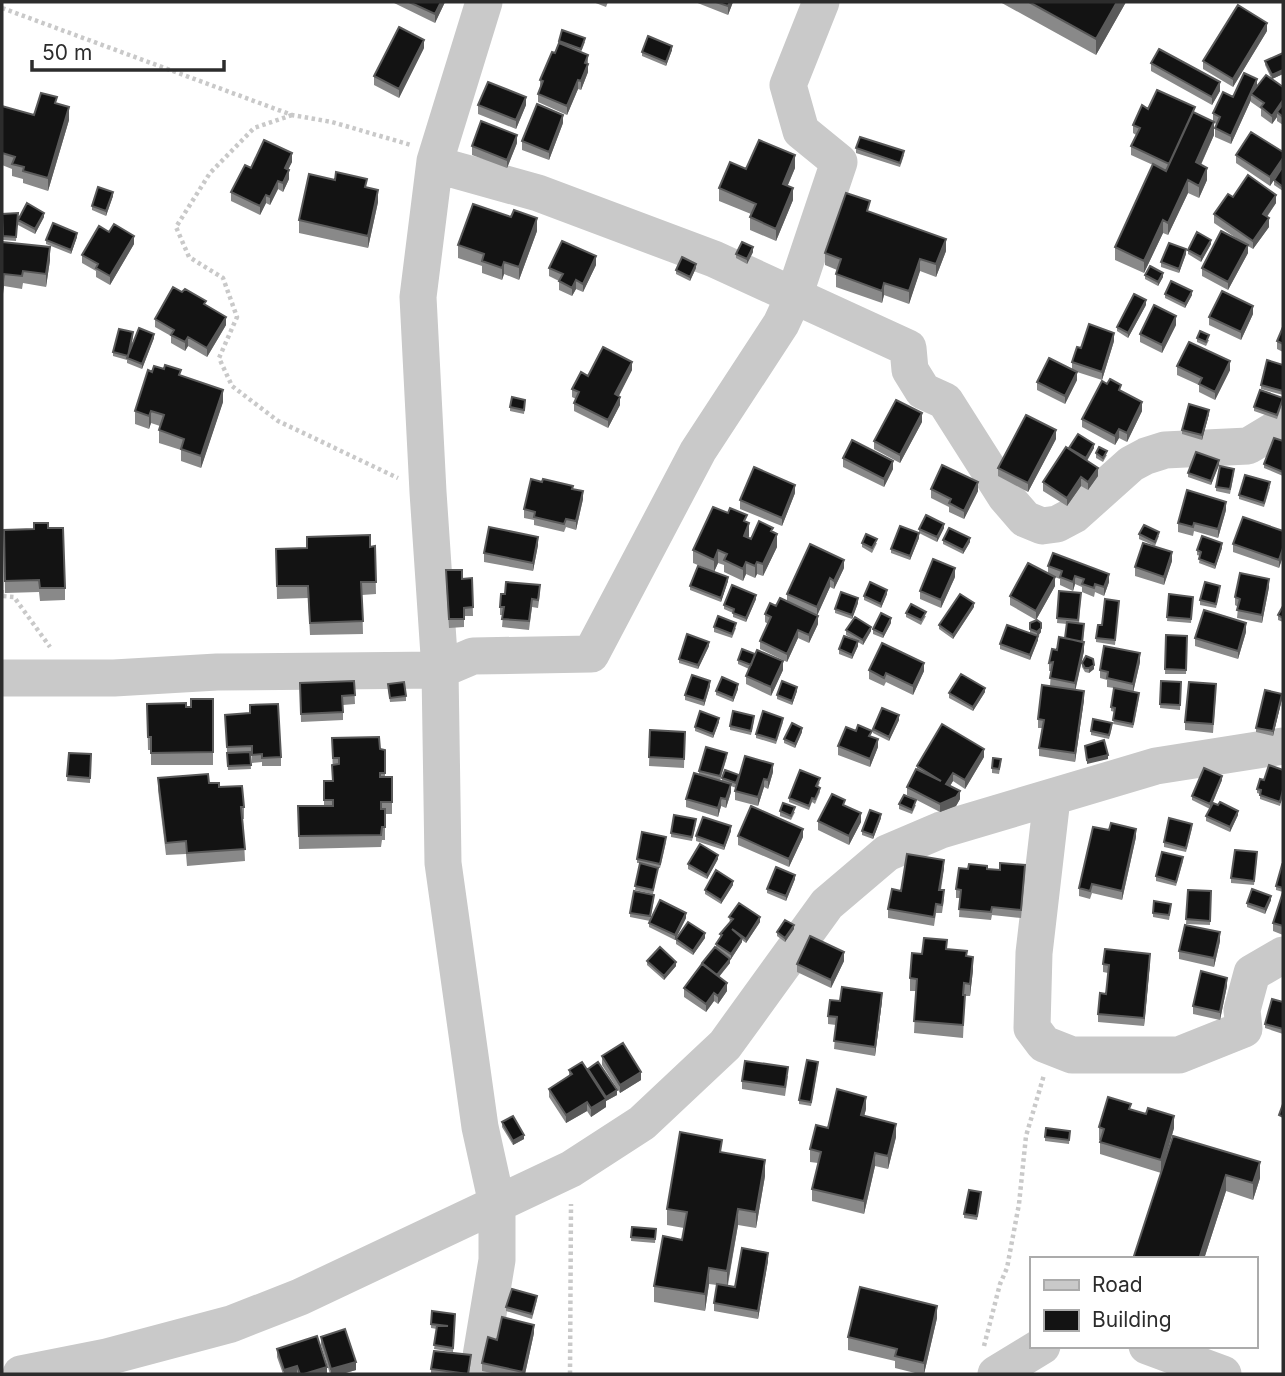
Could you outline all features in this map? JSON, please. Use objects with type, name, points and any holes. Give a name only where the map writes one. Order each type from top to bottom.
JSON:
[{"type":"street","points":[[478,1374],[497,1260],[498,1204],[480,1127],[443,863],[440,670],[418,297],[435,161],[484,2]]},
{"type":"street","points":[[2,678],[440,670],[473,656],[591,654],[698,451],[782,324],[794,296],[839,162],[801,131],[788,85],[821,2]]},
{"type":"street","points":[[435,161],[448,168],[538,192],[714,259],[908,348],[910,370],[923,391],[945,401],[1006,497],[1025,519],[1042,526],[1058,524],[1074,515],[1131,464],[1146,456],[1165,450],[1248,446],[1283,425]]},
{"type":"street","points":[[21,1374],[107,1357],[231,1324],[300,1297],[571,1169],[642,1123],[725,1045],[827,904],[887,853],[941,830],[1156,766],[1283,746]]},
{"type":"street","points":[[1052,798],[1034,953],[1032,1028],[1044,1044],[1072,1055],[1179,1055],[1244,1029],[1242,1010],[1252,973],[1283,955]]},
{"type":"street","points":[[990,1361],[1035,1348]]},
{"type":"street","points":[[1152,1348],[1223,1374]]},
{"type":"path","points":[[2,8],[292,115],[332,122],[418,147],[435,161]]},
{"type":"path","points":[[292,115],[254,128],[210,173],[176,227],[189,257],[223,278],[237,317],[219,358],[232,386],[278,421],[428,492]]},
{"type":"path","points":[[2,590],[2,596],[14,597],[51,648]]},
{"type":"path","points":[[990,1361],[1000,1284],[1007,1268],[1018,1204],[1026,1136],[1052,1047]]},
{"type":"path","points":[[570,1374],[571,1169]]},
{"type":"building","points":[[409,2],[441,2],[435,14]]},
{"type":"building","points":[[1029,2],[1117,2],[1096,39]]},
{"type":"building","points":[[1238,5],[1267,23],[1233,79],[1203,61]]},
{"type":"building","points":[[399,27],[424,40],[399,89],[374,76]]},
{"type":"building","points":[[562,30],[585,38],[581,49],[559,41]]},
{"type":"building","points":[[648,36],[672,46],[666,62],[642,52]]},
{"type":"building","points":[[559,43],[588,55],[585,63],[588,64],[581,81],[578,80],[567,106],[538,94],[543,81],[540,80],[552,52],[555,53]]},
{"type":"building","points":[[1159,49],[1220,82],[1212,97],[1151,63]]},
{"type":"building","points":[[1283,53],[1283,70],[1272,75],[1265,61]]},
{"type":"building","points":[[1244,73],[1257,79],[1231,136],[1215,128],[1220,117],[1213,113],[1223,92],[1233,97]]},
{"type":"building","points":[[1266,75],[1283,87],[1283,100],[1272,116],[1261,107],[1264,103],[1251,94]]},
{"type":"building","points":[[488,82],[526,97],[516,120],[478,105]]},
{"type":"building","points":[[1157,90],[1195,107],[1169,164],[1131,146],[1140,128],[1133,125],[1142,105],[1148,109]]},
{"type":"building","points":[[41,93],[57,97],[55,103],[69,107],[48,178],[23,171],[24,167],[12,164],[15,157],[2,153],[2,106],[34,115]]},
{"type":"building","points":[[537,104],[563,115],[549,152],[522,141]]},
{"type":"building","points":[[1283,104],[1283,117],[1277,112]]},
{"type":"building","points":[[1193,112],[1214,122],[1196,162],[1207,168],[1199,186],[1188,180],[1168,223],[1163,220],[1144,261],[1115,247],[1153,164],[1166,171]]},
{"type":"building","points":[[481,121],[517,135],[507,160],[472,146]]},
{"type":"building","points":[[1251,132],[1283,152],[1283,158],[1270,177],[1236,155]]},
{"type":"building","points":[[860,137],[904,151],[900,163],[856,148]]},
{"type":"building","points":[[264,140],[292,153],[285,168],[289,170],[283,183],[278,181],[270,197],[266,195],[260,206],[231,192],[245,165],[251,168]]},
{"type":"building","points":[[759,140],[795,155],[783,184],[793,188],[776,229],[750,217],[756,204],[719,188],[730,162],[746,169]]},
{"type":"building","points":[[1283,166],[1283,187],[1274,180]]},
{"type":"building","points":[[336,172],[367,179],[365,187],[378,190],[368,236],[299,220],[309,174],[335,180]]},
{"type":"building","points":[[1248,175],[1276,195],[1263,214],[1269,218],[1253,241],[1214,214],[1228,194],[1233,197]]},
{"type":"building","points":[[98,187],[113,192],[106,211],[92,206]]},
{"type":"building","points":[[846,193],[870,201],[867,211],[946,239],[936,264],[920,259],[909,291],[884,283],[882,291],[836,274],[841,259],[825,253]]},
{"type":"building","points":[[27,203],[44,213],[35,229],[18,220]]},
{"type":"building","points":[[473,204],[511,217],[514,210],[537,218],[519,267],[504,262],[502,268],[482,261],[484,254],[458,245]]},
{"type":"building","points":[[18,213],[16,237],[3,236],[2,214]]},
{"type":"building","points":[[53,223],[77,233],[71,250],[46,240]]},
{"type":"building","points":[[114,224],[134,236],[110,276],[96,268],[98,264],[82,255],[99,226],[109,232]]},
{"type":"building","points":[[1221,231],[1248,245],[1228,282],[1202,268]]},
{"type":"building","points":[[1197,232],[1211,240],[1201,257],[1188,250]]},
{"type":"building","points":[[562,241],[596,256],[583,284],[576,280],[572,288],[559,281],[563,274],[549,268]]},
{"type":"building","points":[[2,242],[50,247],[46,274],[23,271],[22,276],[4,274],[2,290]]},
{"type":"building","points":[[742,242],[753,247],[747,259],[736,254]]},
{"type":"building","points":[[1169,243],[1186,249],[1179,269],[1161,262]]},
{"type":"building","points":[[682,257],[696,264],[690,277],[676,270]]},
{"type":"building","points":[[1150,266],[1163,273],[1158,282],[1145,275]]},
{"type":"building","points":[[1171,281],[1192,291],[1185,304],[1165,294]]},
{"type":"building","points":[[173,287],[182,292],[185,289],[226,317],[207,348],[188,337],[185,342],[171,335],[174,330],[155,319]]},
{"type":"building","points":[[1222,291],[1253,306],[1241,332],[1209,317]]},
{"type":"building","points":[[1134,294],[1146,300],[1128,333],[1117,327]]},
{"type":"building","points":[[1154,305],[1176,316],[1162,345],[1140,334]]},
{"type":"building","points":[[1089,324],[1114,333],[1102,372],[1072,362],[1077,347],[1081,348]]},
{"type":"building","points":[[1283,327],[1283,344],[1277,341]]},
{"type":"building","points":[[139,328],[154,334],[142,364],[127,358]]},
{"type":"building","points":[[119,329],[133,332],[128,356],[113,352]]},
{"type":"building","points":[[1200,331],[1209,335],[1206,342],[1197,338]]},
{"type":"building","points":[[1189,342],[1230,361],[1215,392],[1199,384],[1202,378],[1177,366]]},
{"type":"building","points":[[603,347],[632,362],[615,394],[620,397],[608,420],[574,403],[579,392],[572,389],[581,372],[588,376]]},
{"type":"building","points":[[1049,358],[1077,372],[1065,396],[1037,382]]},
{"type":"building","points":[[1267,360],[1283,365],[1283,391],[1261,385]]},
{"type":"building","points":[[165,365],[181,370],[179,375],[223,390],[201,456],[181,449],[184,439],[159,430],[164,415],[151,411],[149,416],[135,411],[148,370],[152,372],[154,366],[164,369]]},
{"type":"building","points":[[1110,379],[1121,385],[1119,390],[1142,402],[1127,433],[1119,429],[1115,436],[1082,419],[1102,381],[1107,384]]},
{"type":"building","points":[[1260,390],[1283,398],[1277,415],[1254,407]]},
{"type":"building","points":[[512,397],[525,400],[524,410],[510,407]]},
{"type":"building","points":[[896,400],[922,413],[900,455],[874,441]]},
{"type":"building","points":[[1189,404],[1209,410],[1202,435],[1182,430]]},
{"type":"building","points":[[1026,415],[1056,430],[1028,483],[998,468]]},
{"type":"building","points":[[1078,434],[1094,444],[1086,458],[1069,448]]},
{"type":"building","points":[[1274,438],[1283,441],[1283,472],[1264,464]]},
{"type":"building","points":[[852,440],[893,461],[884,479],[843,458]]},
{"type":"building","points":[[1066,447],[1098,468],[1088,482],[1081,477],[1067,498],[1043,482]]},
{"type":"building","points":[[1099,447],[1107,451],[1103,458],[1096,453]]},
{"type":"building","points":[[1196,452],[1219,460],[1211,481],[1188,473]]},
{"type":"building","points":[[942,465],[978,482],[964,511],[949,503],[951,499],[931,489]]},
{"type":"building","points":[[1220,466],[1234,469],[1230,489],[1216,487]]},
{"type":"building","points":[[754,467],[795,485],[782,518],[740,500]]},
{"type":"building","points":[[1245,475],[1270,482],[1264,503],[1239,495]]},
{"type":"building","points":[[531,479],[542,482],[543,479],[583,491],[576,521],[566,519],[564,524],[534,517],[535,512],[524,509]]},
{"type":"building","points":[[1187,490],[1226,502],[1218,529],[1194,523],[1193,527],[1178,523]]},
{"type":"building","points":[[713,507],[728,513],[730,508],[747,515],[744,521],[749,523],[744,536],[751,539],[759,521],[773,528],[771,531],[777,534],[763,564],[757,562],[755,566],[746,562],[743,569],[724,560],[727,554],[718,550],[714,560],[693,550]]},
{"type":"building","points":[[926,515],[944,524],[937,537],[919,529]]},
{"type":"building","points":[[1243,517],[1283,531],[1283,548],[1279,560],[1233,544]]},
{"type":"building","points":[[34,523],[48,523],[48,528],[63,528],[65,588],[40,588],[39,580],[5,581],[4,530],[34,529]]},
{"type":"building","points":[[1144,525],[1159,532],[1155,542],[1139,534]]},
{"type":"building","points":[[900,526],[919,533],[910,556],[891,549]]},
{"type":"building","points":[[489,527],[538,537],[533,563],[484,553]]},
{"type":"building","points":[[949,528],[970,538],[963,550],[943,540]]},
{"type":"building","points":[[866,534],[877,539],[872,548],[862,543]]},
{"type":"building","points":[[370,535],[370,547],[375,546],[376,582],[361,582],[363,621],[310,623],[308,586],[277,586],[276,549],[307,548],[307,537]]},
{"type":"building","points":[[1202,536],[1222,543],[1215,565],[1199,559],[1201,552],[1197,550]]},
{"type":"building","points":[[1143,543],[1172,552],[1164,577],[1135,567]]},
{"type":"building","points":[[810,544],[844,560],[834,581],[830,578],[817,607],[787,594]]},
{"type":"building","points":[[1053,553],[1109,574],[1104,587],[1095,584],[1094,588],[1082,584],[1084,579],[1075,576],[1073,582],[1060,577],[1062,571],[1048,566]]},
{"type":"building","points":[[933,559],[955,568],[941,600],[920,591]]},
{"type":"building","points":[[1028,563],[1055,577],[1036,611],[1010,596]]},
{"type":"building","points":[[698,566],[728,577],[721,598],[690,586]]},
{"type":"building","points":[[446,570],[462,570],[462,579],[472,578],[473,607],[464,608],[464,619],[449,619]]},
{"type":"building","points":[[1240,573],[1269,579],[1262,615],[1237,610],[1240,599],[1235,597]]},
{"type":"building","points":[[506,582],[540,585],[538,600],[532,599],[529,621],[502,619],[504,607],[500,607],[501,594],[505,594]]},
{"type":"building","points":[[870,582],[887,590],[881,604],[864,596]]},
{"type":"building","points":[[1205,582],[1220,586],[1216,604],[1200,600]]},
{"type":"building","points":[[732,585],[756,595],[746,618],[733,613],[734,609],[724,605]]},
{"type":"building","points":[[1059,591],[1081,593],[1078,620],[1057,618]]},
{"type":"building","points":[[841,592],[858,598],[852,615],[835,609]]},
{"type":"building","points":[[960,594],[974,603],[953,635],[939,625]]},
{"type":"building","points":[[1169,594],[1193,597],[1191,619],[1167,617]]},
{"type":"building","points":[[780,598],[818,616],[809,635],[798,630],[787,654],[760,641],[771,617],[765,614],[770,603],[776,606]]},
{"type":"building","points":[[1105,599],[1119,601],[1115,640],[1096,638],[1098,625],[1102,625]]},
{"type":"building","points":[[911,604],[926,612],[921,620],[906,613]]},
{"type":"building","points":[[1204,610],[1246,623],[1238,651],[1195,638]]},
{"type":"building","points":[[881,613],[891,618],[883,634],[873,629]]},
{"type":"building","points":[[718,616],[736,623],[732,634],[714,627]]},
{"type":"building","points":[[855,617],[871,627],[863,640],[846,630]]},
{"type":"building","points":[[1037,620],[1041,623],[1041,628],[1037,632],[1030,629],[1030,623]]},
{"type":"building","points":[[1067,622],[1084,624],[1082,642],[1065,638]]},
{"type":"building","points":[[1007,625],[1038,636],[1030,655],[1000,644]]},
{"type":"building","points":[[687,634],[709,642],[698,665],[679,659]]},
{"type":"building","points":[[1166,635],[1187,636],[1186,670],[1165,669]]},
{"type":"building","points":[[844,636],[858,641],[852,655],[839,649]]},
{"type":"building","points":[[1059,637],[1084,642],[1075,683],[1050,678],[1052,649],[1057,650]]},
{"type":"building","points":[[882,643],[924,663],[913,686],[886,673],[884,678],[869,670]]},
{"type":"building","points":[[1104,646],[1140,653],[1133,684],[1107,678],[1108,672],[1100,670]]},
{"type":"building","points":[[742,649],[755,654],[751,665],[738,660]]},
{"type":"building","points":[[757,650],[783,661],[771,687],[746,676]]},
{"type":"building","points":[[1086,656],[1093,659],[1094,665],[1089,668],[1085,668],[1082,663]]},
{"type":"building","points":[[961,674],[985,688],[973,707],[949,693]]},
{"type":"building","points":[[692,675],[710,681],[704,701],[685,695]]},
{"type":"building","points":[[722,677],[738,684],[733,698],[716,691]]},
{"type":"building","points":[[354,681],[355,695],[342,696],[343,712],[301,714],[300,683]]},
{"type":"building","points":[[782,681],[797,687],[792,701],[777,695]]},
{"type":"building","points":[[1161,681],[1181,682],[1180,705],[1160,704]]},
{"type":"building","points":[[404,682],[406,696],[390,698],[388,684]]},
{"type":"building","points":[[1189,682],[1216,684],[1213,724],[1185,722]]},
{"type":"building","points":[[1042,685],[1084,691],[1075,753],[1039,748],[1044,720],[1038,719]]},
{"type":"building","points":[[1114,688],[1139,693],[1133,724],[1113,720],[1115,708],[1111,707]]},
{"type":"building","points":[[1265,690],[1282,694],[1273,731],[1256,728]]},
{"type":"building","points":[[191,699],[213,699],[213,752],[151,753],[147,704],[186,703],[186,707],[191,707]]},
{"type":"building","points":[[278,704],[281,757],[262,758],[262,754],[252,755],[252,746],[227,747],[225,715],[250,713],[250,705]]},
{"type":"building","points":[[882,708],[899,715],[889,737],[873,729]]},
{"type":"building","points":[[700,711],[719,718],[713,734],[695,727]]},
{"type":"building","points":[[733,711],[754,716],[751,731],[730,726]]},
{"type":"building","points":[[763,711],[783,718],[776,740],[756,734]]},
{"type":"building","points":[[1093,719],[1112,723],[1109,735],[1091,731]]},
{"type":"building","points":[[792,723],[802,728],[795,744],[784,739]]},
{"type":"building","points":[[942,724],[984,749],[965,780],[953,773],[946,784],[960,791],[956,797],[940,804],[907,787],[916,769],[941,781],[917,766]]},
{"type":"building","points":[[858,725],[872,731],[869,736],[878,739],[870,759],[838,746],[846,727],[856,731]]},
{"type":"building","points":[[650,730],[685,732],[684,759],[649,757]]},
{"type":"building","points":[[379,737],[380,749],[385,750],[385,773],[380,773],[380,777],[392,777],[392,802],[381,802],[381,809],[385,809],[385,827],[382,827],[381,835],[299,836],[298,806],[333,806],[333,800],[324,800],[324,781],[333,781],[332,765],[339,764],[339,758],[333,758],[332,738]]},
{"type":"building","points":[[1104,740],[1108,755],[1087,760],[1085,746]]},
{"type":"building","points":[[706,747],[727,753],[720,776],[699,771]]},
{"type":"building","points":[[250,752],[251,765],[228,766],[227,753]]},
{"type":"building","points":[[69,753],[91,754],[90,778],[67,776]]},
{"type":"building","points":[[745,756],[773,764],[758,797],[735,791]]},
{"type":"building","points":[[993,758],[1001,759],[999,769],[992,768]]},
{"type":"building","points":[[1269,765],[1283,770],[1280,802],[1260,795],[1261,790],[1257,789],[1260,779],[1264,780]]},
{"type":"building","points":[[1204,768],[1222,776],[1210,804],[1192,796]]},
{"type":"building","points":[[725,770],[739,775],[736,783],[722,778]]},
{"type":"building","points":[[800,770],[820,778],[816,786],[820,788],[809,806],[789,798]]},
{"type":"building","points":[[694,773],[731,784],[726,799],[721,798],[718,808],[686,799]]},
{"type":"building","points":[[208,774],[209,783],[219,783],[219,787],[242,786],[245,849],[187,853],[186,841],[166,843],[158,778]]},
{"type":"building","points":[[832,794],[845,800],[843,805],[861,813],[849,836],[818,821]]},
{"type":"building","points":[[904,795],[916,800],[912,810],[899,804]]},
{"type":"building","points":[[1220,802],[1238,811],[1230,827],[1206,816],[1213,803],[1218,805]]},
{"type":"building","points":[[783,803],[795,807],[791,816],[780,811]]},
{"type":"building","points":[[751,806],[803,829],[789,859],[738,836]]},
{"type":"building","points":[[870,810],[881,814],[873,835],[862,831]]},
{"type":"building","points":[[674,815],[696,819],[692,837],[671,833]]},
{"type":"building","points":[[703,817],[731,826],[724,846],[696,836]]},
{"type":"building","points":[[1169,818],[1192,824],[1186,848],[1164,842]]},
{"type":"building","points":[[1111,823],[1136,829],[1122,891],[1092,884],[1090,891],[1079,888],[1093,827],[1109,830]]},
{"type":"building","points":[[642,832],[666,837],[660,864],[637,859]]},
{"type":"building","points":[[700,844],[718,855],[707,875],[688,864]]},
{"type":"building","points":[[1235,850],[1257,852],[1254,881],[1231,878]]},
{"type":"building","points":[[1162,852],[1183,857],[1176,882],[1156,876]]},
{"type":"building","points":[[907,854],[944,860],[939,890],[944,890],[942,905],[936,904],[934,917],[888,909],[892,889],[901,891]]},
{"type":"building","points":[[640,863],[658,868],[653,890],[635,886]]},
{"type":"building","points":[[1000,863],[1025,865],[1021,910],[992,907],[991,912],[959,909],[961,890],[956,889],[959,868],[968,869],[969,864],[1000,870]]},
{"type":"building","points":[[1283,866],[1283,888],[1276,886]]},
{"type":"building","points":[[776,867],[795,875],[786,896],[767,889]]},
{"type":"building","points":[[716,870],[733,881],[721,900],[705,890]]},
{"type":"building","points":[[1252,889],[1271,896],[1265,909],[1247,903]]},
{"type":"building","points":[[1188,890],[1211,891],[1210,921],[1186,919]]},
{"type":"building","points":[[634,891],[654,895],[650,916],[630,913]]},
{"type":"building","points":[[1283,892],[1283,926],[1273,923]]},
{"type":"building","points":[[660,900],[686,913],[675,935],[649,923]]},
{"type":"building","points":[[1154,901],[1171,904],[1169,915],[1153,913]]},
{"type":"building","points":[[739,903],[760,917],[746,939],[732,929],[742,938],[731,954],[716,944],[722,935],[720,934],[733,919],[729,917]]},
{"type":"building","points":[[785,920],[794,925],[785,938],[777,932]]},
{"type":"building","points":[[688,922],[705,933],[693,951],[676,939]]},
{"type":"building","points":[[1185,925],[1220,932],[1214,958],[1179,951]]},
{"type":"building","points":[[810,936],[844,952],[831,980],[797,964]]},
{"type":"building","points":[[924,938],[947,940],[946,949],[967,951],[966,956],[973,957],[970,984],[964,983],[963,1025],[914,1021],[917,979],[910,978],[912,953],[922,954]]},
{"type":"building","points":[[660,947],[676,962],[664,976],[647,961]]},
{"type":"building","points":[[715,947],[730,959],[717,975],[702,963]]},
{"type":"building","points":[[1105,949],[1150,954],[1144,1018],[1098,1014],[1100,993],[1106,994],[1109,965],[1103,964]]},
{"type":"building","points":[[702,964],[727,983],[718,996],[714,993],[706,1004],[684,988]]},
{"type":"building","points":[[1201,971],[1227,978],[1220,1012],[1193,1006]]},
{"type":"building","points":[[842,987],[882,993],[875,1047],[834,1041],[837,1017],[828,1016],[830,1000],[840,1001]]},
{"type":"building","points":[[1272,999],[1283,1002],[1283,1029],[1265,1024]]},
{"type":"building","points":[[623,1043],[641,1072],[620,1085],[602,1056]]},
{"type":"building","points":[[807,1060],[818,1062],[811,1102],[799,1100]]},
{"type":"building","points":[[745,1061],[788,1067],[785,1087],[742,1081]]},
{"type":"building","points":[[582,1062],[606,1099],[591,1108],[587,1102],[566,1115],[549,1089],[572,1074],[569,1070]]},
{"type":"building","points":[[598,1062],[617,1090],[606,1097],[588,1069]]},
{"type":"building","points":[[837,1089],[866,1097],[861,1115],[896,1124],[888,1156],[875,1153],[864,1201],[812,1189],[821,1152],[810,1149],[816,1125],[828,1128]]},
{"type":"building","points":[[1108,1097],[1131,1104],[1129,1109],[1146,1114],[1148,1108],[1174,1116],[1161,1160],[1100,1142],[1104,1129],[1099,1127]]},
{"type":"building","points":[[513,1116],[524,1135],[513,1141],[502,1122]]},
{"type":"building","points":[[1046,1128],[1070,1131],[1069,1140],[1045,1137]]},
{"type":"building","points":[[680,1132],[722,1140],[720,1152],[765,1160],[756,1212],[738,1209],[727,1271],[709,1268],[705,1294],[654,1286],[663,1236],[682,1240],[687,1212],[667,1209]]},
{"type":"building","points":[[1173,1136],[1260,1162],[1253,1183],[1226,1175],[1200,1257],[1134,1257]]},
{"type":"building","points":[[969,1190],[981,1192],[977,1216],[964,1214]]},
{"type":"building","points":[[632,1227],[656,1229],[655,1239],[631,1237]]},
{"type":"building","points":[[742,1248],[768,1253],[758,1311],[714,1303],[717,1284],[735,1287]]},
{"type":"building","points":[[860,1287],[937,1306],[924,1363],[895,1356],[897,1349],[848,1337]]},
{"type":"building","points":[[512,1289],[537,1296],[532,1314],[506,1307]]},
{"type":"building","points":[[432,1311],[455,1314],[453,1348],[434,1345],[437,1326],[448,1326],[431,1324]]},
{"type":"building","points":[[502,1317],[534,1325],[523,1372],[482,1363],[488,1337],[497,1340]]},
{"type":"building","points":[[345,1329],[356,1362],[331,1369],[321,1337]]},
{"type":"building","points":[[317,1336],[327,1367],[304,1374],[300,1374],[297,1366],[284,1370],[277,1349]]},
{"type":"building","points":[[434,1351],[471,1355],[468,1374],[431,1369]]}]
